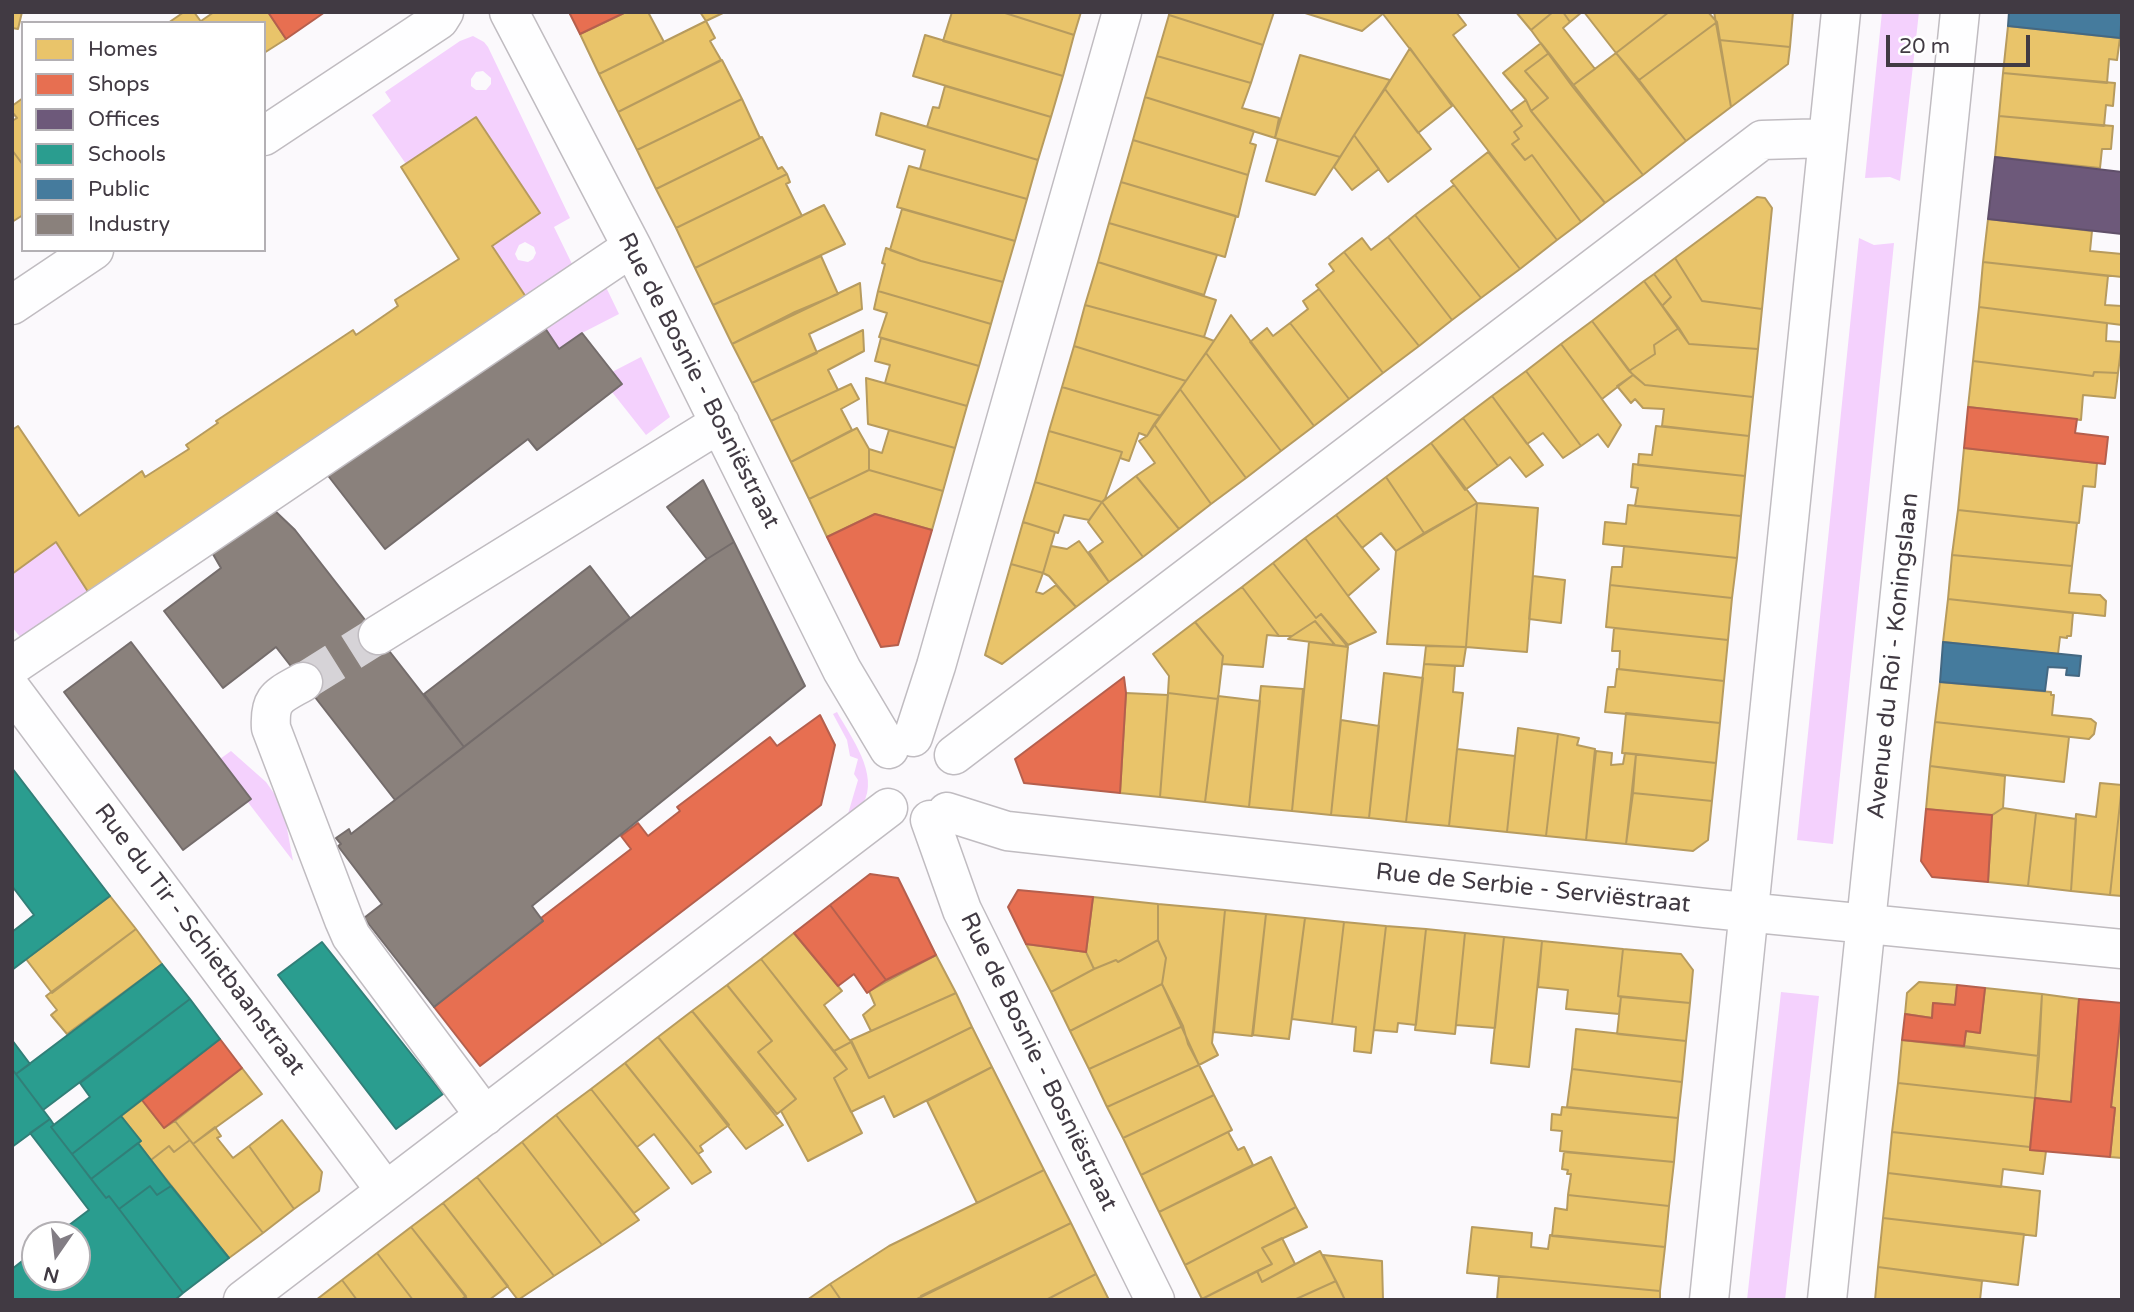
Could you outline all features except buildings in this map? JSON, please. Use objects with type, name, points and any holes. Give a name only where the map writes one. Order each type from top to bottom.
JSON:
[{"type":"street","points":[[266,135],[439,20],[444,12]]},
{"type":"street","name":"Rue de Bosnie - Bosniëstraat","points":[[509,12],[632,247],[842,670],[901,743]]},
{"type":"street","points":[[901,743],[948,626],[1122,12]]},
{"type":"street","points":[[1709,1300],[1841,12]]},
{"type":"street","name":"Avenue du Roi - Koningslaan","points":[[1827,1300],[1960,12]]},
{"type":"street","points":[[954,755],[1762,139],[1828,138]]},
{"type":"street","points":[[12,666],[632,247]]},
{"type":"street","points":[[12,305],[91,252]]},
{"type":"street","points":[[378,635],[720,423]]},
{"type":"street","points":[[303,682],[276,700],[270,710],[271,728],[344,920],[351,936],[485,1116]]},
{"type":"street","name":"Rue du Tir - Schietbaanstraat","points":[[12,690],[385,1190]]},
{"type":"street","points":[[924,736],[937,740],[954,755],[961,773],[961,787],[956,801],[939,816],[907,820],[888,808],[877,792],[879,763],[901,743],[924,736]]},
{"type":"street","points":[[243,1300],[888,808]]},
{"type":"street","name":"Rue de Bosnie - Bosniëstraat","points":[[939,816],[962,911],[1155,1300]]},
{"type":"street","name":"Rue de Serbie - Serviëstraat","points":[[939,816],[1007,831],[1748,912],[2122,949]]},
{"type":"shaded area","points":[[1882,12],[1919,12],[1900,181],[1890,177],[1865,178]]},
{"type":"shaded area","points":[[473,36],[488,47],[570,218],[554,227],[573,266],[526,297],[492,246],[540,213],[476,117],[406,164],[372,115],[391,101],[385,92],[460,41]],"holes":[[[483,71],[491,78],[491,84],[486,90],[476,90],[471,86],[471,79],[476,72]],[[525,242],[534,247],[536,253],[528,262],[518,260],[515,254],[519,245]]]},
{"type":"shaded area","points":[[1859,238],[1874,245],[1894,243],[1833,844],[1797,840]]},
{"type":"shaded area","points":[[604,283],[619,314],[582,333],[559,349],[543,325]]},
{"type":"shaded area","points":[[641,357],[670,417],[646,435],[612,392],[622,384],[612,372]]},
{"type":"shaded area","points":[[56,542],[89,593],[21,638],[12,627],[12,574]]},
{"type":"shaded area","points":[[837,712],[861,756],[868,780],[863,804],[845,824],[858,780],[854,774],[858,759],[850,756],[847,740],[833,714]]},
{"type":"shaded area","points":[[231,751],[266,782],[283,806],[293,861],[247,801],[220,759]]},
{"type":"shaded area","points":[[1781,992],[1819,996],[1785,1300],[1747,1300]]},
{"type":"tunnel","points":[[303,682],[378,635]]}]
